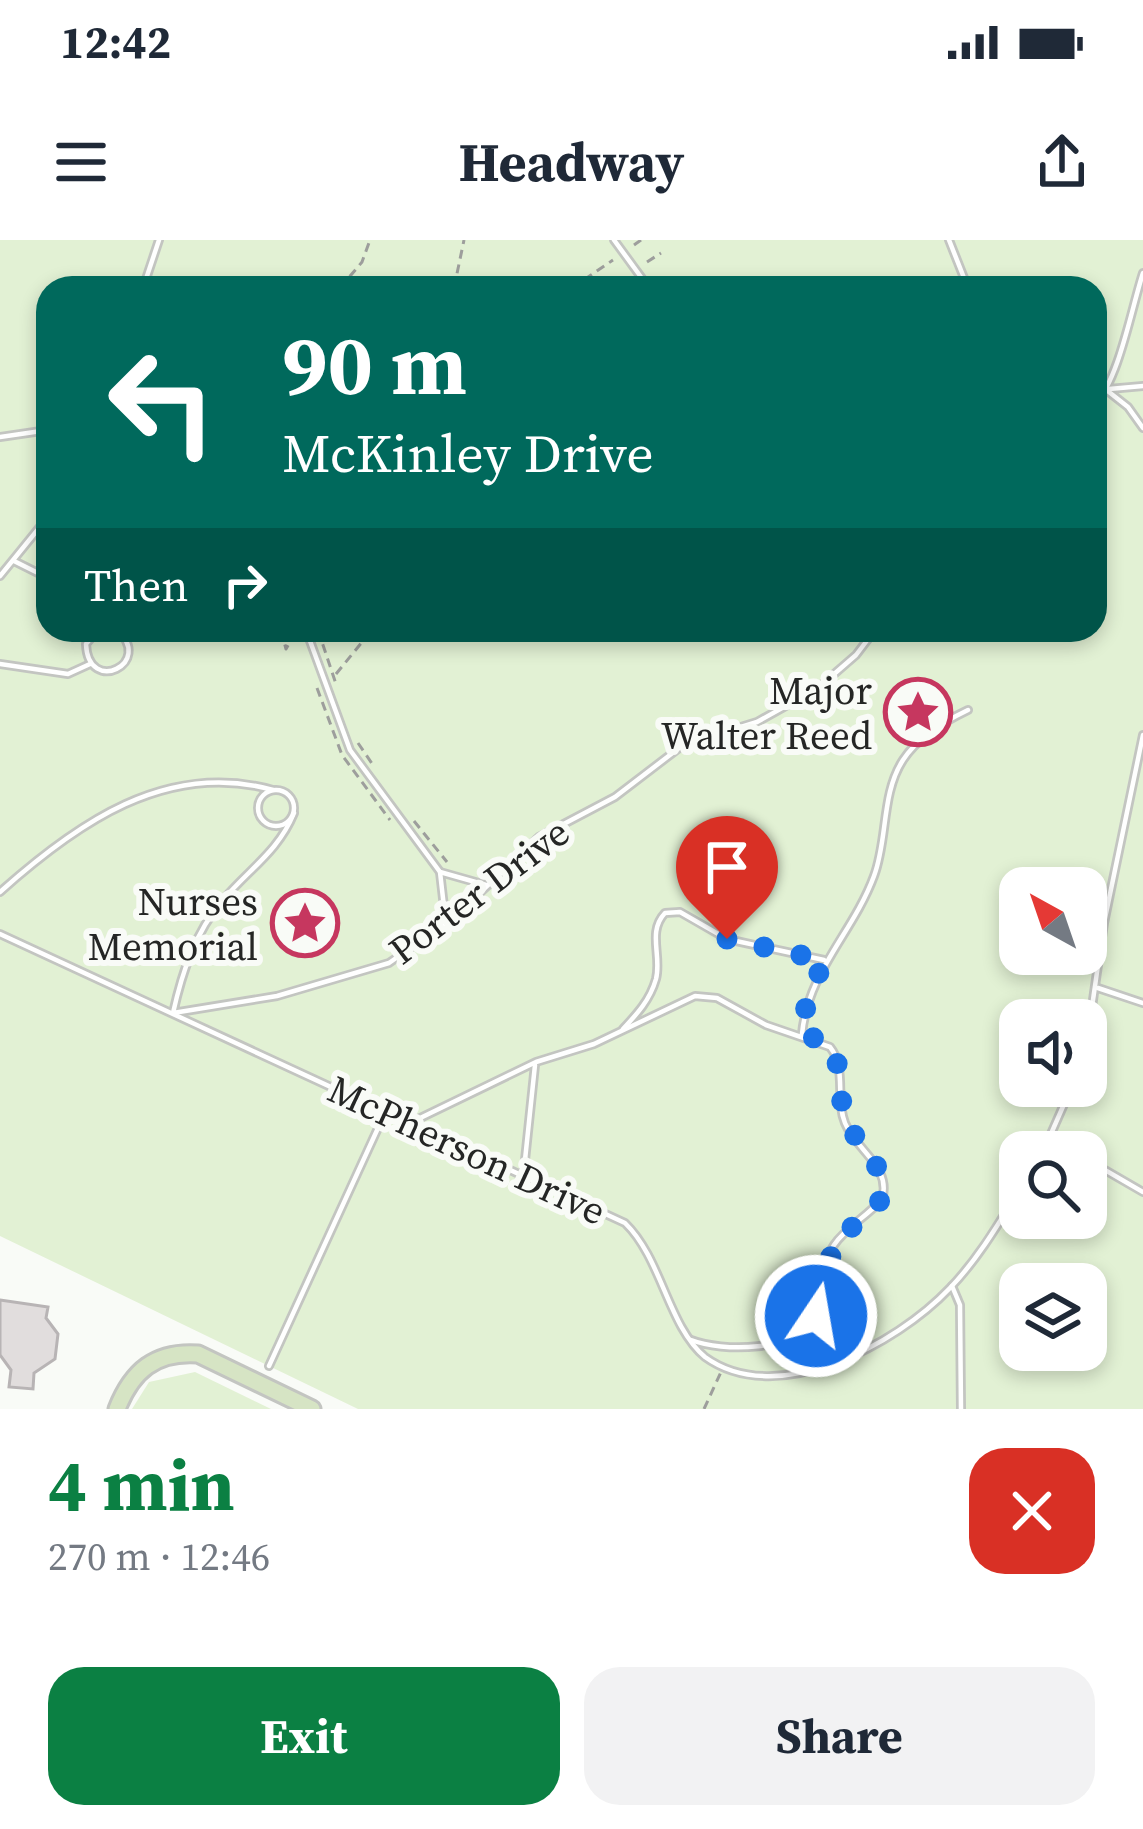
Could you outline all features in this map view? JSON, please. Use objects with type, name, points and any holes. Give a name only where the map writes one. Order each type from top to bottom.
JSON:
[{"type":"street","points":[[117,1409],[139,1372],[151,1362],[181,1353],[198,1354],[312,1409]]},
{"type":"lane","points":[[147,276],[159,240]]},
{"type":"lane","points":[[614,240],[640,276]]},
{"type":"lane","points":[[949,240],[963,276]]},
{"type":"lane","points":[[1109,389],[1143,274]]},
{"type":"lane","points":[[1109,389],[1143,386]]},
{"type":"lane","points":[[1109,389],[1143,428]]},
{"type":"lane","points":[[0,437],[36,432]]},
{"type":"lane","points":[[0,576],[36,533]]},
{"type":"lane","points":[[14,561],[36,572]]},
{"type":"lane","points":[[88,642],[90,664]]},
{"type":"lane","points":[[90,664],[103,671],[122,665],[129,646],[126,642]]},
{"type":"lane","points":[[310,642],[350,750],[440,872],[444,907],[429,935]]},
{"type":"lane","name":"Porter Drive","points":[[173,1013],[277,996],[370,971],[429,935],[533,841],[615,797],[677,748],[757,722],[818,688],[866,642]]},
{"type":"lane","points":[[0,664],[68,674],[90,664]]},
{"type":"lane","points":[[802,1034],[806,1006],[824,960],[854,919],[876,872],[899,765],[923,737],[968,710]]},
{"type":"lane","points":[[1095,999],[1104,923],[1143,735]]},
{"type":"lane","points":[[0,892],[93,818],[138,797],[198,783],[234,782],[290,795],[294,812],[273,852],[223,899],[201,931],[173,1013]]},
{"type":"lane","points":[[273,790],[259,802],[264,820],[282,825],[294,812]]},
{"type":"lane","points":[[440,872],[488,885]]},
{"type":"lane","points":[[619,1033],[651,993],[658,969],[655,931],[665,913],[680,912],[727,939],[824,960]]},
{"type":"lane","name":"McPherson Drive","points":[[0,934],[523,1179],[625,1222],[650,1255],[691,1340],[722,1370]]},
{"type":"lane","points":[[1097,988],[1143,1003]]},
{"type":"lane","points":[[409,1123],[536,1062],[619,1033],[680,1000],[706,997],[766,1025],[820,1040],[836,1054],[844,1120],[882,1174],[885,1191],[876,1206],[834,1244],[816,1316],[806,1329],[768,1343],[691,1340]]},
{"type":"lane","points":[[523,1179],[536,1062]]},
{"type":"lane","points":[[269,1366],[385,1114]]},
{"type":"lane","points":[[1107,1171],[1143,1192]]},
{"type":"lane","points":[[722,1370],[738,1379],[775,1382],[832,1365],[882,1341],[952,1286],[999,1219]]},
{"type":"lane","points":[[952,1286],[960,1306],[961,1409]]},
{"type":"path","points":[[350,276],[370,240]]},
{"type":"path","points":[[456,276],[464,240]]},
{"type":"path","points":[[634,244],[641,240]]},
{"type":"path","points":[[647,262],[661,253]]},
{"type":"path","points":[[590,276],[613,260]]},
{"type":"path","points":[[322,642],[337,689]]},
{"type":"path","points":[[334,675],[363,642]]},
{"type":"path","points":[[352,731],[381,777]]},
{"type":"path","points":[[403,807],[447,862]]},
{"type":"path","points":[[704,1409],[722,1370]]},
{"type":"green space","points":[[0,240],[1143,240],[1143,1409],[358,1409],[0,1236]]},
{"type":"green space","points":[[195,1372],[271,1409],[132,1409],[149,1382]]},
{"type":"building","points":[[0,1300],[48,1307],[46,1318],[58,1334],[55,1359],[34,1373],[33,1389],[9,1387],[11,1370],[0,1355]]},
{"type":"place","name":"Major Walter Reed","points":[[918,712]]},
{"type":"place","name":"Nurses Memorial","points":[[305,923]]},
{"type":"route","points":[[727,939],[824,960],[806,1006],[802,1034],[820,1040],[836,1054],[844,1120],[882,1174],[882,1199],[834,1244],[821,1280],[816,1316]]}]
